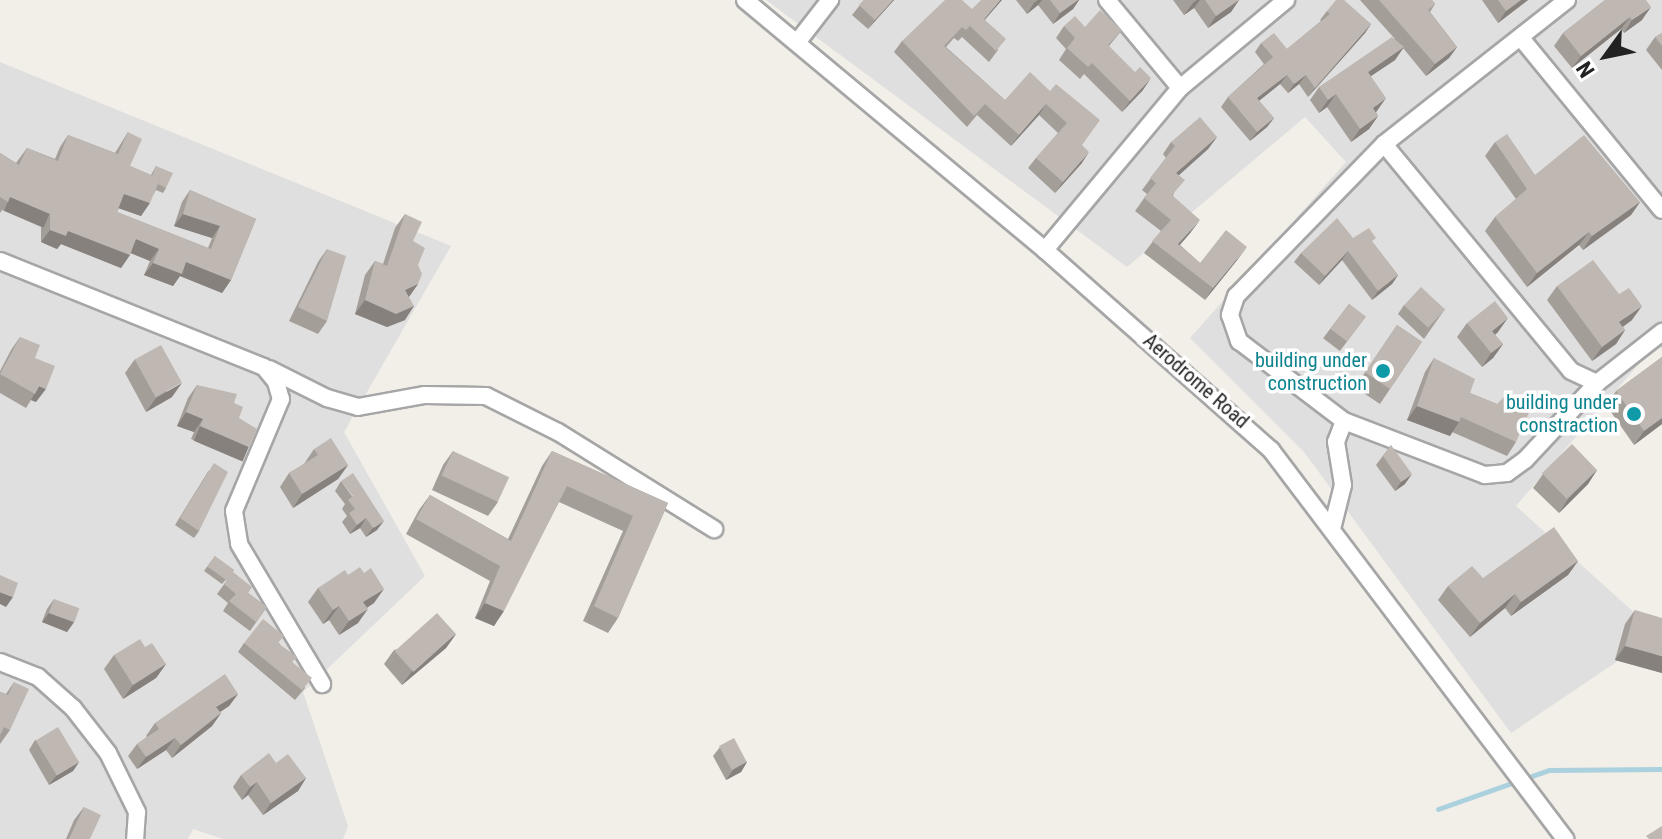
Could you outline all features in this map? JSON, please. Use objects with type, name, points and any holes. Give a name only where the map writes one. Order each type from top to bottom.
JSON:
[{"type":"street","name":"Aerodrome Road","points":[[745,0],[799,40],[1232,410],[1333,525],[1513,764],[1565,839]]},
{"type":"street","points":[[799,40],[830,0]]},
{"type":"street","points":[[1107,0],[1180,88]]},
{"type":"street","points":[[1045,250],[1180,88],[1286,0]]},
{"type":"street","points":[[1567,0],[1384,144],[1236,296],[1230,315],[1239,341],[1344,421],[1485,475],[1507,473],[1597,383],[1662,332]]},
{"type":"street","points":[[1521,38],[1662,210]]},
{"type":"street","points":[[1384,144],[1571,371],[1597,383]]},
{"type":"street","points":[[0,261],[264,367],[327,398],[358,407],[425,395],[486,396],[558,432],[714,529]]},
{"type":"street","points":[[264,367],[281,399],[234,511],[239,544],[322,684]]},
{"type":"street","points":[[1333,525],[1343,485],[1336,442],[1344,421]]},
{"type":"street","points":[[0,662],[38,677],[73,708],[108,753],[137,812],[135,839]]},
{"type":"shaded area","points":[[766,0],[1662,0],[1662,349],[1657,343],[1516,506],[1658,634],[1511,733],[1304,452],[1190,338],[1346,162],[1305,117],[1127,267]]},
{"type":"shaded area","points":[[0,62],[451,246],[344,432],[425,576],[303,692],[348,826],[343,839],[223,839],[193,829],[188,839],[0,839]]},
{"type":"building","points":[[864,0],[893,0],[875,20],[859,5]]},
{"type":"building","points":[[945,0],[962,0],[972,9],[981,0],[1000,0],[984,19],[1006,39],[996,51],[970,26],[966,30],[962,27],[944,46],[1005,100],[1030,72],[1050,91],[1056,84],[1100,120],[1082,145],[1089,152],[1063,182],[1036,158],[1067,123],[1046,104],[1019,135],[985,104],[974,116],[902,41]]},
{"type":"building","points":[[1050,0],[1078,0],[1060,13]]},
{"type":"building","points":[[1205,0],[1239,0],[1216,16]]},
{"type":"building","points":[[1336,0],[1344,0],[1371,24],[1315,88],[1306,75],[1294,84],[1287,75],[1257,98],[1274,118],[1257,132],[1228,97],[1273,57],[1261,43],[1274,33],[1287,49],[1330,14],[1327,11]]},
{"type":"building","points":[[1379,0],[1432,0],[1435,4],[1428,10],[1457,47],[1435,64]]},
{"type":"building","points":[[1498,0],[1521,0],[1506,11]]},
{"type":"building","points":[[1605,0],[1646,0],[1651,7],[1632,20],[1630,17],[1581,56],[1563,33]]},
{"type":"building","points":[[1100,10],[1122,30],[1108,45],[1135,72],[1140,67],[1151,78],[1130,101],[1092,63],[1088,67],[1067,48],[1075,38],[1064,26],[1075,16],[1085,27]]},
{"type":"building","points":[[1662,33],[1662,46],[1655,37]]},
{"type":"building","points":[[1392,37],[1404,47],[1368,72],[1386,98],[1373,108],[1378,116],[1360,129],[1336,94],[1328,100],[1319,87]]},
{"type":"building","points":[[1200,117],[1217,137],[1176,173],[1185,180],[1172,195],[1200,220],[1178,244],[1200,263],[1226,230],[1247,247],[1213,288],[1152,241],[1171,220],[1144,198],[1156,183],[1150,178],[1175,146],[1171,142]]},
{"type":"building","points":[[128,132],[142,139],[130,166],[160,179],[150,203],[124,194],[117,212],[211,249],[220,226],[183,214],[190,190],[256,219],[231,280],[186,262],[182,274],[153,263],[159,249],[136,239],[130,255],[68,231],[66,236],[50,230],[50,214],[10,197],[8,202],[0,197],[0,153],[19,165],[27,148],[58,161],[68,135],[118,154]]},
{"type":"building","points":[[1507,134],[1535,175],[1584,135],[1640,202],[1592,236],[1589,232],[1537,273],[1495,217],[1527,189],[1495,142]]},
{"type":"building","points":[[156,166],[173,173],[166,188],[158,184],[160,179],[152,176]]},
{"type":"building","points":[[405,214],[422,222],[413,241],[425,248],[418,265],[422,274],[418,284],[405,290],[414,306],[396,314],[365,300],[375,261],[387,266]]},
{"type":"building","points":[[1337,218],[1353,238],[1369,228],[1376,238],[1372,241],[1398,275],[1378,291],[1348,251],[1325,276],[1301,253]]},
{"type":"building","points":[[327,249],[346,256],[327,321],[298,307]]},
{"type":"building","points":[[1593,260],[1619,294],[1629,288],[1642,306],[1619,322],[1625,330],[1602,347],[1557,286]]},
{"type":"building","points":[[1421,287],[1445,310],[1428,328],[1404,305]]},
{"type":"building","points":[[1495,301],[1508,318],[1492,331],[1503,344],[1491,353],[1467,323]]},
{"type":"building","points":[[1349,304],[1366,317],[1347,341],[1330,329]]},
{"type":"building","name":"building under construction","points":[[1397,325],[1422,342],[1390,389],[1365,372]]},
{"type":"building","points":[[20,337],[40,345],[35,358],[55,366],[46,389],[39,386],[35,394],[0,374]]},
{"type":"building","points":[[161,345],[182,383],[156,397],[135,360]]},
{"type":"building","points":[[1662,357],[1662,418],[1644,431],[1616,391]]},
{"type":"building","points":[[1434,358],[1475,379],[1470,393],[1497,404],[1505,396],[1531,408],[1516,442],[1461,417],[1459,422],[1417,406]]},
{"type":"building","points":[[197,385],[237,394],[234,403],[243,407],[239,418],[257,429],[249,447],[200,426],[203,419],[186,412]]},
{"type":"building","points":[[331,438],[348,465],[302,494],[289,473],[318,455],[314,449]]},
{"type":"building","points":[[1572,444],[1597,470],[1567,499],[1542,473]]},
{"type":"building","points":[[1391,445],[1412,474],[1401,482],[1383,456]]},
{"type":"building","points":[[453,451],[509,477],[498,502],[442,475]]},
{"type":"building","points":[[552,451],[668,503],[618,618],[594,606],[633,516],[567,486],[504,611],[485,603],[500,566],[416,519],[430,495],[511,541]]},
{"type":"building","points":[[214,463],[228,472],[199,531],[180,518]]},
{"type":"building","points":[[353,473],[384,521],[373,528],[366,518],[357,525],[349,513],[355,509],[348,500],[353,496],[341,481]]},
{"type":"building","points":[[1554,527],[1578,561],[1521,602],[1515,594],[1480,623],[1448,586],[1472,566],[1483,578]]},
{"type":"building","points":[[215,556],[234,570],[227,581],[207,567]]},
{"type":"building","points":[[360,567],[364,573],[371,568],[384,589],[363,602],[368,609],[349,621],[339,606],[333,610],[318,588],[345,570],[348,575]]},
{"type":"building","points":[[233,572],[252,587],[248,593],[267,607],[256,622],[229,601],[236,594],[224,584]]},
{"type":"building","points":[[0,575],[18,583],[13,597],[0,592]]},
{"type":"building","points":[[54,599],[79,608],[74,622],[49,613]]},
{"type":"building","points":[[1635,610],[1662,618],[1662,656],[1625,646]]},
{"type":"building","points":[[437,613],[456,634],[413,672],[395,651]]},
{"type":"building","points":[[263,619],[284,636],[278,643],[297,657],[292,662],[312,678],[302,690],[244,643]]},
{"type":"building","points":[[140,639],[145,647],[152,643],[166,664],[133,685],[114,655]]},
{"type":"building","points":[[225,674],[238,694],[216,707],[221,713],[181,745],[175,738],[146,757],[137,744],[159,729],[155,723]]},
{"type":"building","points":[[14,682],[29,689],[10,730],[4,727],[0,735],[0,692],[8,695]]},
{"type":"building","points":[[58,727],[79,762],[57,776],[36,740]]},
{"type":"building","points":[[734,738],[747,762],[732,770],[719,746]]},
{"type":"building","points":[[269,753],[276,763],[288,754],[306,778],[271,803],[257,782],[250,787],[241,775]]},
{"type":"building","points":[[84,807],[101,815],[90,839],[69,839]]},
{"type":"building","points":[[1662,826],[1662,839],[1646,836]]},
{"type":"waterway","points":[[1438,809],[1549,770],[1662,769]]},
{"type":"place","name":"building under construction","points":[[1383,371]]},
{"type":"place","name":"building under constraction","points":[[1634,414]]}]
